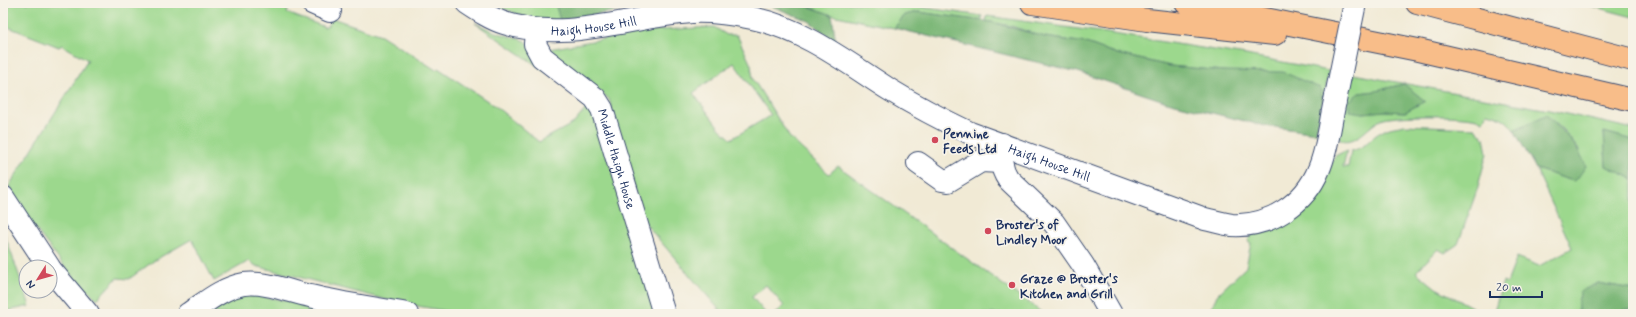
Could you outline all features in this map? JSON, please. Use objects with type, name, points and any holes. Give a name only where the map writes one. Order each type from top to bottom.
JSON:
[{"type":"highway","points":[[1032,3],[1147,20],[1418,50]]},
{"type":"highway","points":[[1186,3],[1418,50],[1633,100]]},
{"type":"highway","points":[[1417,3],[1633,60]]},
{"type":"street","name":"Haigh House Hill","points":[[467,3],[494,19],[536,30],[574,30],[703,12],[727,13],[762,20],[802,34],[905,99],[1001,153],[1205,219],[1226,224],[1246,224],[1263,221],[1283,212],[1298,200],[1313,183],[1322,162],[1355,3]]},
{"type":"street","name":"Middle Haigh House","points":[[536,30],[535,44],[542,57],[595,98],[602,109],[664,314]]},
{"type":"street","points":[[918,163],[942,180],[948,181],[981,161],[1001,153],[1003,171],[1008,179],[1054,223],[1083,265],[1111,314]]},
{"type":"street","points":[[3,197],[43,259]]},
{"type":"street","points":[[58,279],[88,314]]},
{"type":"street","points":[[188,314],[225,290],[246,284],[255,284],[312,297],[407,314]]},
{"type":"green space","points":[[14,3],[290,3],[287,13],[325,27],[332,18],[381,35],[436,70],[438,68],[495,106],[539,142],[574,123],[590,104],[658,314],[463,314],[395,302],[256,266],[249,261],[214,281],[192,239],[155,260],[129,279],[117,278],[97,299],[70,274],[34,227],[9,186],[88,60],[62,45],[59,47],[3,25],[3,8]]},
{"type":"green space","points":[[490,3],[555,3],[560,20],[529,19]]},
{"type":"green space","points":[[555,3],[670,3],[560,20]]},
{"type":"green space","points":[[757,3],[799,3],[832,15],[836,43],[809,21],[769,5]]},
{"type":"green space","points":[[799,3],[891,3],[982,16],[982,21],[918,12],[905,15],[894,28],[832,15]]},
{"type":"green space","points":[[1580,3],[1633,3],[1633,17]]},
{"type":"green space","points":[[918,12],[992,22],[1045,37],[1086,43],[1117,54],[1170,66],[1224,71],[1283,72],[1320,88],[1323,102],[1316,133],[1261,125],[1167,102],[1078,72],[894,28],[905,15]]},
{"type":"green space","points":[[987,16],[1246,55],[1329,71],[1323,102],[1320,88],[1224,71],[1170,66],[1117,54],[1086,43],[1045,37],[1011,26],[986,21]]},
{"type":"green space","points":[[475,23],[495,32],[526,41],[555,78]]},
{"type":"green space","points":[[714,27],[727,35],[737,35],[751,65],[753,79],[790,138],[829,174],[838,166],[1044,314],[775,314],[784,306],[766,285],[752,297],[766,314],[723,314],[643,221],[609,99],[549,49],[646,31]],"holes":[[[734,63],[771,115],[731,139],[720,129],[693,93]]]},
{"type":"green space","points":[[1353,74],[1549,110],[1633,129],[1633,140],[1604,132],[1606,166],[1633,179],[1633,289],[1598,283],[1582,291],[1578,301],[1578,314],[1493,314],[1503,281],[1507,283],[1517,257],[1539,266],[1572,248],[1536,169],[1573,181],[1579,150],[1563,130],[1546,115],[1514,130],[1509,123],[1502,118],[1487,113],[1483,121],[1451,116],[1392,118],[1379,121],[1359,137],[1347,141],[1341,140],[1339,136]],"holes":[[[1403,84],[1425,101],[1405,112],[1385,111],[1363,113],[1359,93],[1376,91]]]},
{"type":"green space","points":[[1404,84],[1425,101],[1405,112],[1385,111],[1363,113],[1349,111],[1349,101],[1359,93],[1376,91]]},
{"type":"green space","points":[[1546,115],[1574,144],[1586,166],[1577,179],[1573,181],[1536,169],[1514,130]]},
{"type":"green space","points":[[1404,125],[1475,128],[1484,138],[1487,153],[1477,190],[1458,244],[1445,253],[1438,249],[1416,272],[1436,288],[1485,314],[1209,314],[1217,295],[1246,267],[1251,243],[1248,241],[1251,235],[1281,226],[1300,214],[1315,200],[1335,156],[1347,150],[1343,167],[1348,167],[1351,151],[1356,150],[1385,130]]},
{"type":"green space","points":[[1604,132],[1633,140],[1633,179],[1606,166]]},
{"type":"green space","points":[[3,230],[18,272],[18,299],[28,299],[30,306],[3,312]]},
{"type":"green space","points":[[1598,283],[1633,289],[1633,310],[1624,310],[1624,314],[1578,314],[1578,301],[1581,291]]},
{"type":"green space","points":[[244,294],[375,314],[209,314]]},
{"type":"place","name":"Pennine Feeds Ltd","points":[[935,140]]},
{"type":"place","name":"Broster's of Lindley Moor","points":[[988,231]]},
{"type":"place","name":"Graze @ Broster's Kitchen and Grill","points":[[1012,285]]}]
